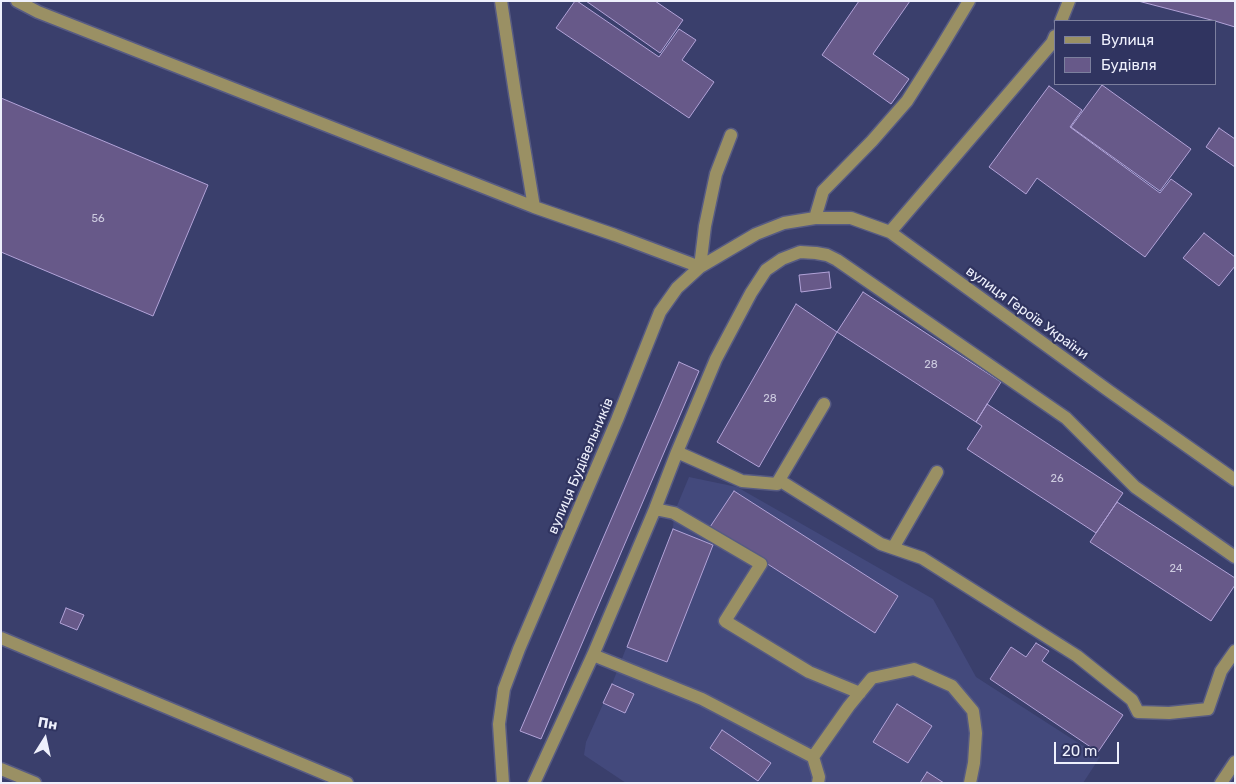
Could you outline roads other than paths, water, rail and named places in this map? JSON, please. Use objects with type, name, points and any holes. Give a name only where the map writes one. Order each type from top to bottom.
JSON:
[{"type":"street","points":[[16,1],[38,12],[534,206],[700,267],[705,226],[716,174],[730,135]]},
{"type":"street","points":[[501,1],[534,206]]},
{"type":"street","points":[[815,218],[822,192],[872,141],[907,101],[969,1]]},
{"type":"street","points":[[1061,20],[1069,1]]},
{"type":"street","points":[[890,232],[1054,38]]},
{"type":"street","name":"вулиця Героїв України","points":[[784,223],[815,218],[851,218],[890,232],[1101,386],[1235,480]]},
{"type":"street","name":"вулиця Будівельників","points":[[503,783],[499,724],[504,689],[519,649],[617,420],[660,312],[677,288],[700,267],[756,234],[784,223]]},
{"type":"street","points":[[534,783],[593,655],[716,359],[766,270],[800,252],[827,255],[837,260],[1066,418],[1135,487],[1235,557]]},
{"type":"street","points":[[677,452],[742,481],[776,484],[824,404]]},
{"type":"street","points":[[893,548],[937,472]]},
{"type":"street","points":[[779,480],[881,544],[922,558],[1077,656],[1132,700],[1138,712],[1168,713],[1208,709],[1221,671],[1235,651]]},
{"type":"street","points":[[655,509],[674,513],[761,564],[725,621],[809,672],[860,693]]},
{"type":"street","points":[[1,638],[346,783]]},
{"type":"street","points":[[593,655],[702,699],[813,757],[819,776],[818,783]]},
{"type":"street","points":[[813,757],[872,678],[914,669],[952,686],[973,711],[976,733],[974,763],[970,783]]},
{"type":"street","points":[[1221,783],[1235,762]]},
{"type":"street","points":[[1,768],[35,783]]}]
